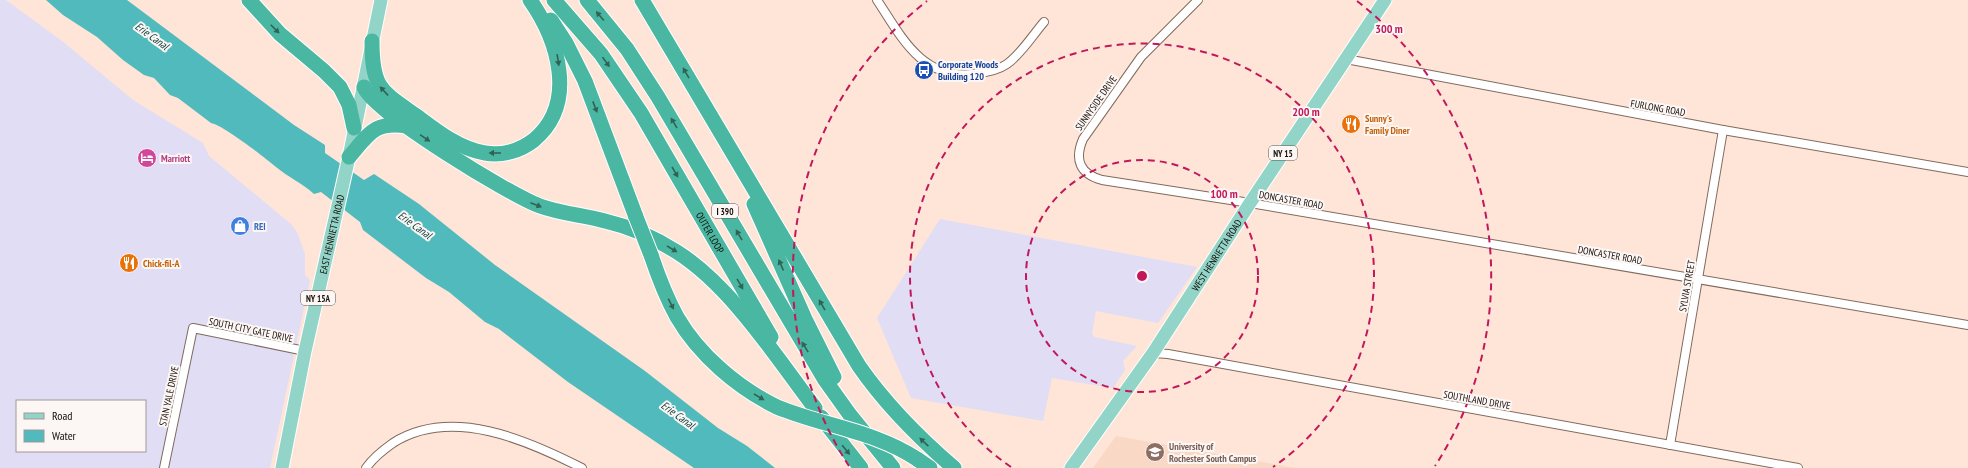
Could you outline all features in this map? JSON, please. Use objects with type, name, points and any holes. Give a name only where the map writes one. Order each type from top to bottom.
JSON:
[{"type":"highway","points":[[249,0],[280,34],[324,71],[340,87],[361,132]]},
{"type":"highway","points":[[372,41],[375,76],[378,85],[388,96],[438,131],[463,146],[485,153],[499,154],[512,152],[531,142],[547,127],[554,114],[559,92],[557,54],[542,17],[530,0]]},
{"type":"highway","points":[[536,0],[566,43],[580,71],[669,302],[684,327],[697,344],[736,381],[757,396],[802,417],[877,439],[917,459],[930,468]]},
{"type":"highway","name":"OUTER LOOP","points":[[554,0],[592,43],[637,107],[784,359],[815,408],[861,468]]},
{"type":"highway","name":"I 390","points":[[587,0],[627,49],[655,91],[803,344],[833,392],[858,426],[893,468]]},
{"type":"highway","points":[[642,0],[859,366],[903,422],[954,468]]},
{"type":"highway","points":[[364,87],[371,99],[408,126],[487,179],[524,199],[559,212],[598,219],[625,226],[652,238],[688,259],[731,301],[815,408]]},
{"type":"highway","points":[[712,118],[751,199],[812,334],[858,426]]},
{"type":"highway","points":[[349,157],[361,132],[380,126],[393,124],[408,126]]},
{"type":"main road","points":[[361,132],[364,87],[381,0]]},
{"type":"main road","name":"WEST HENRIETTA ROAD","points":[[1071,468],[1152,353],[1385,0]]},
{"type":"main road","name":"EAST HENRIETTA ROAD","points":[[282,468],[304,351],[349,157]]},
{"type":"street","points":[[877,0],[914,54],[932,66],[956,74],[979,74],[1000,68],[1017,55],[1044,22]]},
{"type":"street","name":"SUNNYSIDE DRIVE","points":[[1198,0],[1150,46],[1134,65],[1083,139],[1079,150],[1080,163],[1087,173],[1102,180],[1250,203]]},
{"type":"street","name":"FURLONG ROAD","points":[[1346,59],[1723,130],[1968,172]]},
{"type":"street","name":"SYLVIA STREET","points":[[1670,445],[1723,130]]},
{"type":"street","name":"DONCASTER ROAD","points":[[1250,203],[1968,325]]},
{"type":"street","name":"SOUTH CITY GATE DRIVE","points":[[193,328],[304,351]]},
{"type":"street","name":"STAN YALE DRIVE","points":[[164,468],[193,328]]},
{"type":"street","name":"SOUTHLAND DRIVE","points":[[1152,353],[1168,354],[1798,468]]},
{"type":"street","points":[[366,468],[370,461],[385,449],[415,432],[456,426],[485,431],[545,449],[582,468]]},
{"type":"shaded area","points":[[0,0],[6,0],[62,41],[133,100],[203,143],[209,156],[291,224],[297,232],[305,254],[305,275],[310,280],[270,468],[0,468]]},
{"type":"shaded area","points":[[940,219],[1197,267],[1158,323],[1096,311],[1092,333],[1094,337],[1137,346],[1123,361],[1125,370],[1113,388],[1052,378],[1043,421],[911,398],[877,318]]},
{"type":"shaded area","name":"University of Rochester South Campus","points":[[1116,436],[1296,468],[1093,468]]},
{"type":"water","name":"Erie Canal","points":[[46,0],[127,0],[294,125],[325,145],[325,153],[364,180],[374,174],[419,204],[495,265],[645,371],[718,428],[747,446],[775,468],[694,468],[568,382],[499,329],[485,322],[449,292],[426,278],[363,230],[360,222],[321,192],[314,194],[234,135],[211,123],[178,98],[170,95],[154,78],[144,75],[123,60],[97,37],[63,15]]},
{"type":"place","name":"Corporate Woods Building 120","points":[[924,70]]},
{"type":"place","name":"Sunny's Family Diner","points":[[1351,124]]},
{"type":"place","name":"Marriott","points":[[147,158]]},
{"type":"place","name":"REI","points":[[240,226]]},
{"type":"place","name":"Chick-fil-A","points":[[129,263]]},
{"type":"place","name":"University of Rochester South Campus","points":[[1155,452]]}]
